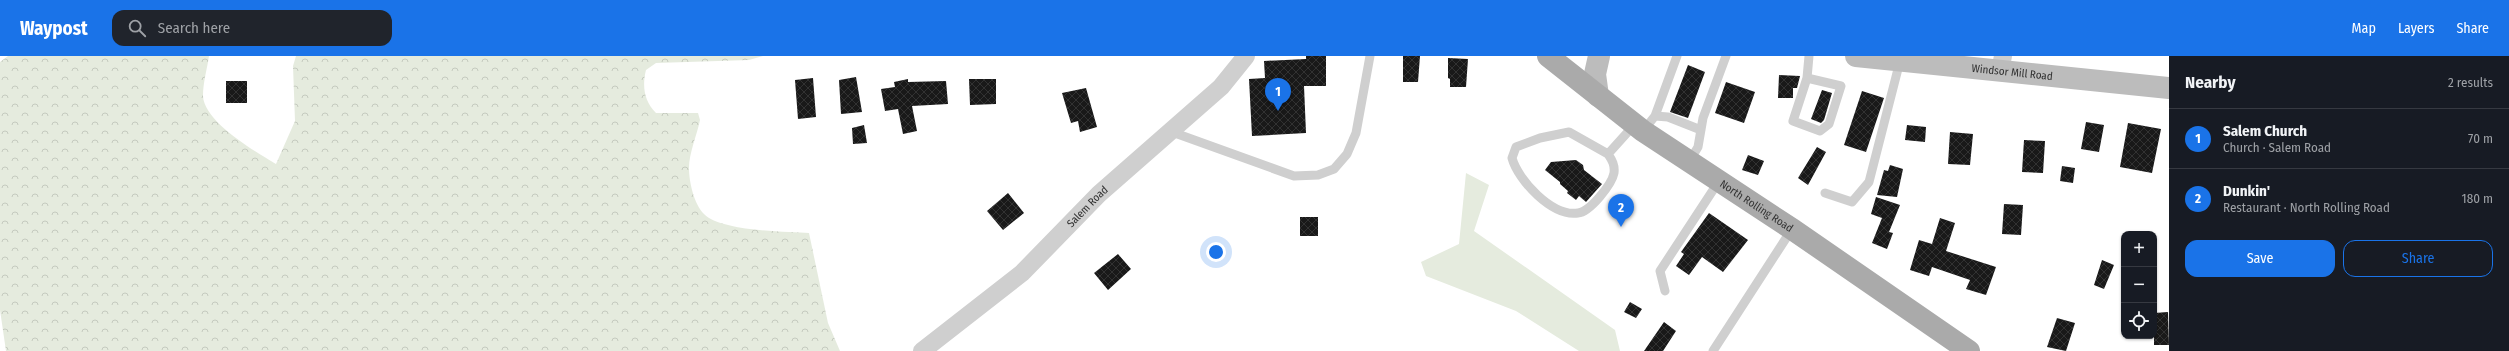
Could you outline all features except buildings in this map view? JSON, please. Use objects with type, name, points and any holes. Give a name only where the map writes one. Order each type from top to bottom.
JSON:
[{"type":"main road","name":"North Rolling Road","points":[[1548,56],[1598,96],[1645,124],[1689,162],[1792,229],[1969,351]]},
{"type":"main road","points":[[1598,96],[1595,74],[1599,56]]},
{"type":"main road","name":"Windsor Mill Road","points":[[1856,56],[2002,63],[2169,88]]},
{"type":"street","name":"Salem Road","points":[[922,351],[1022,273],[1099,194],[1172,132],[1221,87],[1246,56]]},
{"type":"lane","points":[[1172,132],[1294,176],[1318,175],[1334,169],[1347,154],[1356,133],[1370,56]]},
{"type":"lane","points":[[1645,124],[1677,56]]},
{"type":"lane","points":[[1689,162],[1698,147],[1703,118],[1726,56]]},
{"type":"lane","points":[[1807,78],[1841,86],[1829,124],[1820,131],[1793,121],[1807,78],[1809,56]]},
{"type":"lane","points":[[1825,193],[1852,202],[1869,182],[1908,59]]},
{"type":"lane","points":[[1608,154],[1645,124],[1668,117],[1701,130]]},
{"type":"lane","points":[[1568,132],[1608,154],[1614,164],[1614,174],[1588,209],[1578,213],[1562,211],[1540,198],[1515,168],[1512,158],[1516,147],[1540,138],[1568,132]]},
{"type":"lane","points":[[1665,291],[1660,271],[1719,181]]},
{"type":"lane","points":[[1713,351],[1792,229]]},
{"type":"green space","points":[[8,56],[209,56],[204,81],[203,96],[206,106],[212,116],[221,126],[244,144],[276,164],[295,121],[293,66],[296,56],[763,56],[749,60],[656,63],[646,70],[644,82],[645,93],[649,103],[656,113],[698,113],[700,120],[690,156],[689,174],[697,205],[704,214],[712,220],[724,224],[754,230],[809,233],[828,323],[840,351],[6,351],[0,310],[0,62]]},
{"type":"green space","points":[[1466,173],[1489,185],[1474,231],[1615,330],[1620,351],[1579,351],[1516,311],[1426,276],[1421,262],[1459,244]]},
{"type":"place","name":"Salem Church","points":[[1278,111]]},
{"type":"place","name":"Dunkin'","points":[[1621,227]]}]
